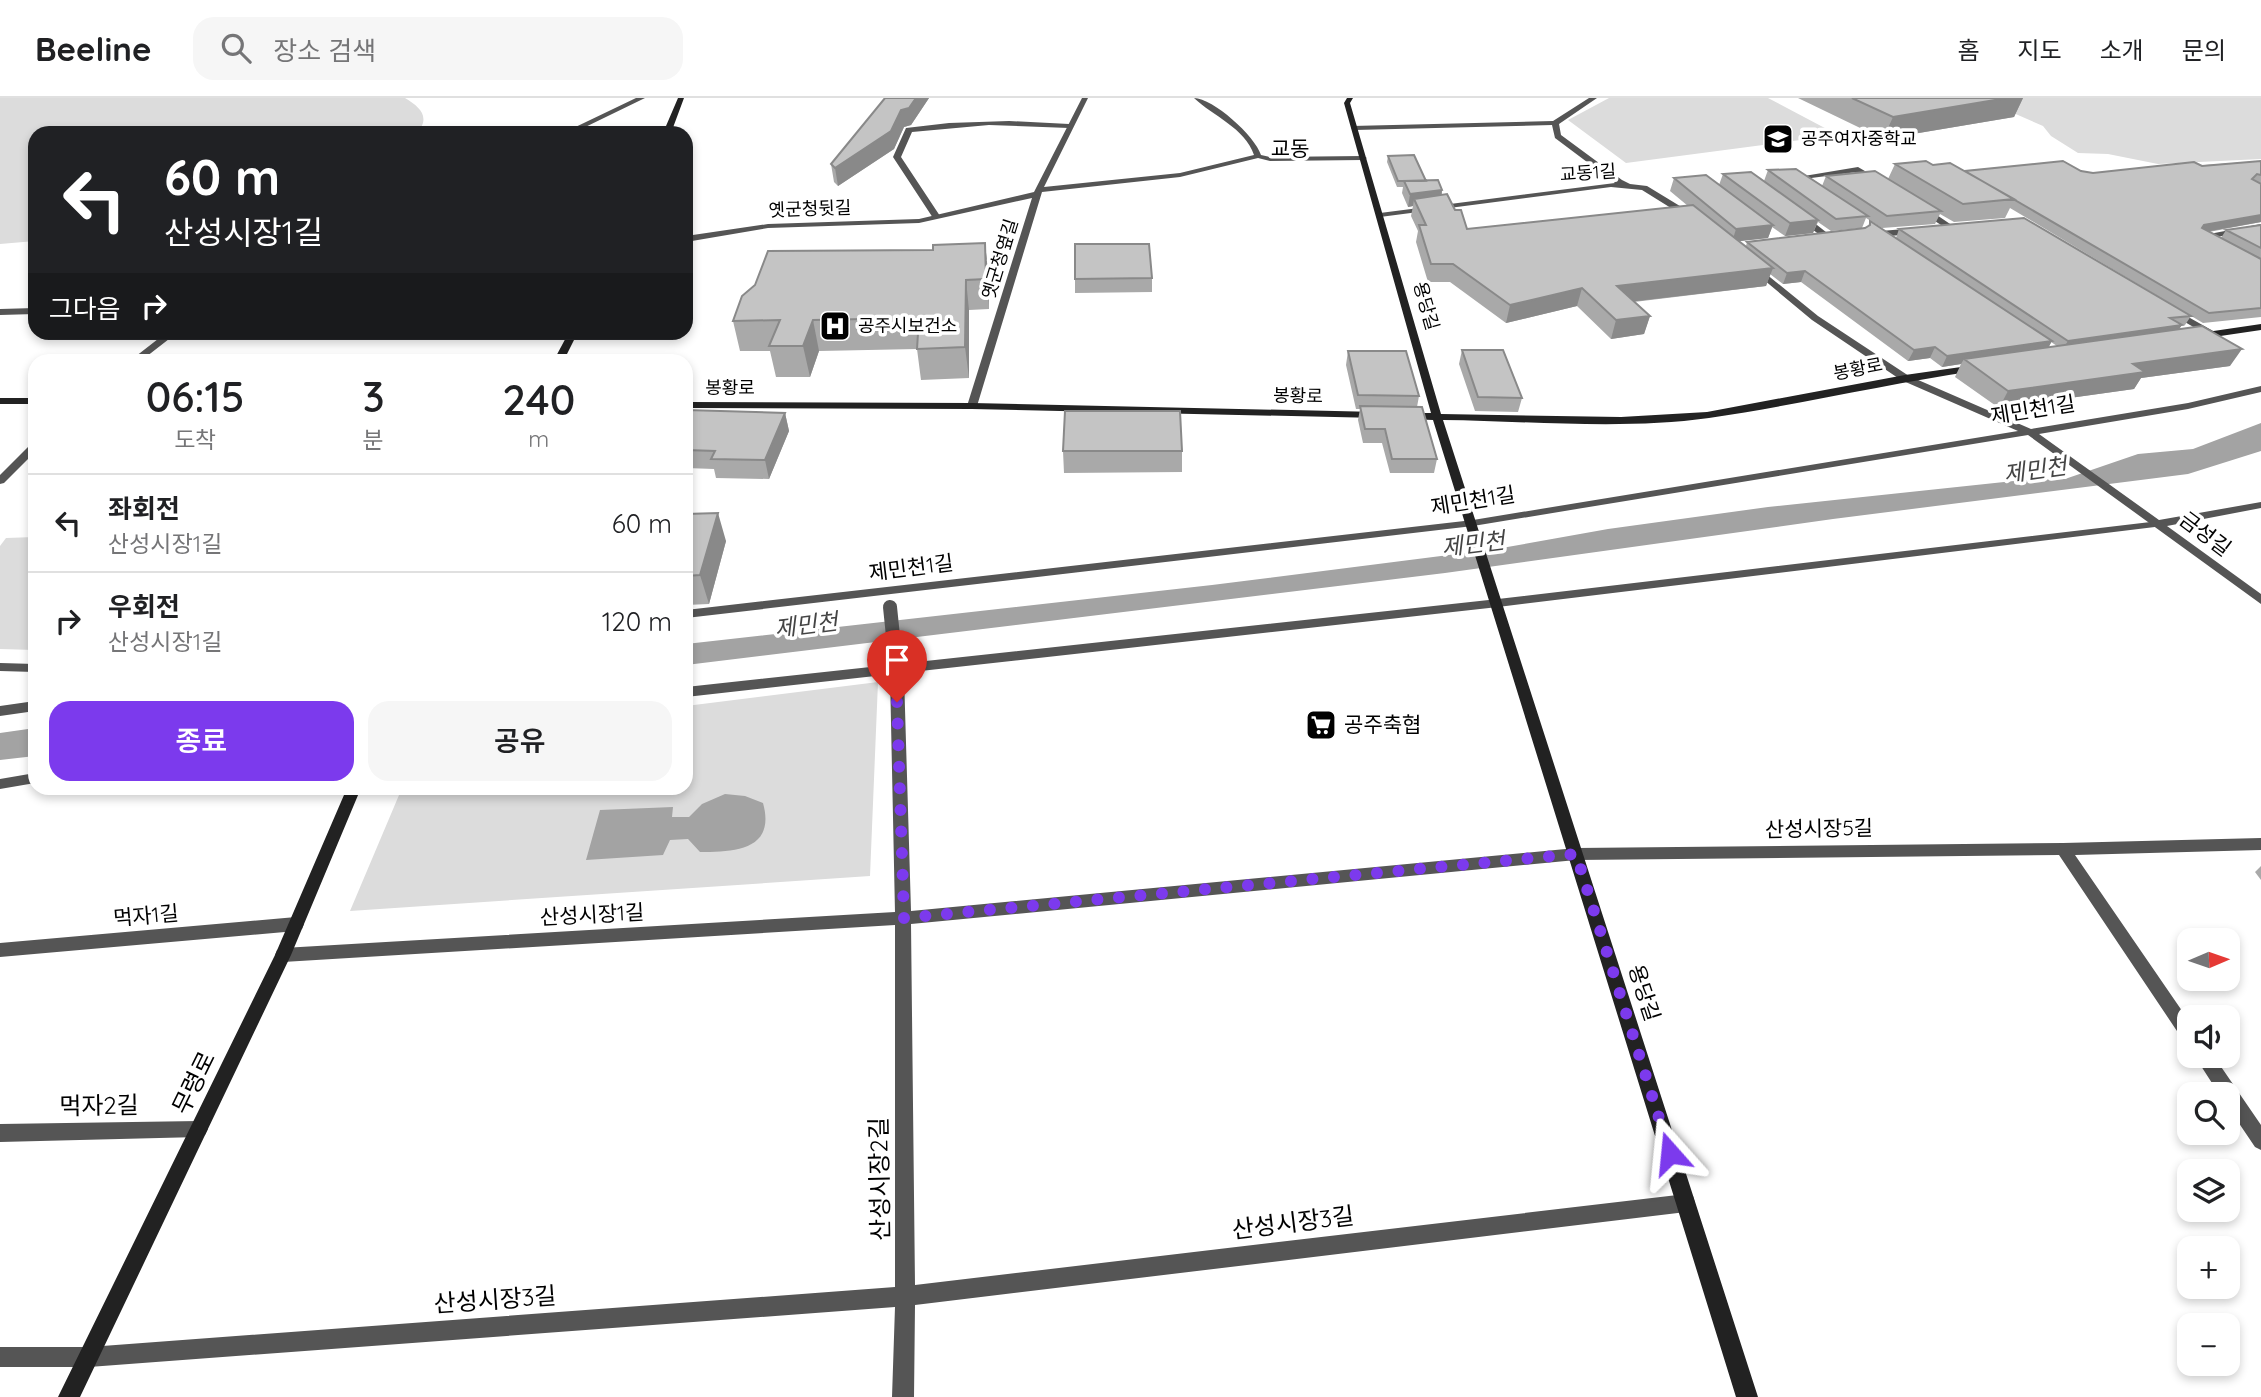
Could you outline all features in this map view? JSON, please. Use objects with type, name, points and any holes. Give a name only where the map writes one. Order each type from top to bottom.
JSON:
[{"type":"main road","points":[[670,126],[681,98]]},
{"type":"main road","name":"용당길","points":[[1350,98],[1347,103],[1437,416],[1748,1397]]},
{"type":"main road","points":[[2185,338],[2261,327]]},
{"type":"main road","name":"봉황로","points":[[693,405],[972,406],[1621,419],[1707,415],[1905,377],[1984,367]]},
{"type":"main road","points":[[0,401],[28,401]]},
{"type":"main road","name":"무령로","points":[[69,1397],[283,955],[351,795]]},
{"type":"street","points":[[582,126],[642,98]]},
{"type":"street","name":"옛군청옆길","points":[[972,406],[1039,192],[1085,98]]},
{"type":"street","points":[[1197,98],[1247,137],[1255,146],[1258,156]]},
{"type":"street","points":[[1355,128],[1555,124],[1594,98]]},
{"type":"street","points":[[936,216],[897,157],[909,130],[944,124],[1017,122],[1069,126]]},
{"type":"street","points":[[1555,124],[1558,136],[1619,182],[1644,188]]},
{"type":"street","name":"옛군청뒷길","points":[[693,238],[768,226],[919,221],[1039,192],[1180,175],[1258,156],[1270,159],[1363,158]]},
{"type":"street","points":[[1807,185],[1796,178],[1858,169],[1882,184]]},
{"type":"street","name":"교동1길","points":[[1380,215],[1611,185],[1644,188],[1694,219]]},
{"type":"street","points":[[1917,206],[1952,228]]},
{"type":"street","points":[[1795,212],[1828,236]]},
{"type":"street","points":[[1881,234],[1966,226]]},
{"type":"street","points":[[1870,227],[1892,242]]},
{"type":"street","points":[[2215,242],[2203,236],[2261,227]]},
{"type":"street","points":[[1816,237],[1838,235]]},
{"type":"street","points":[[1749,263],[1815,318],[1905,377]]},
{"type":"street","points":[[2163,306],[2212,334]]},
{"type":"street","points":[[0,313],[28,312]]},
{"type":"street","points":[[144,354],[163,340]]},
{"type":"street","name":"봉황로","points":[[1905,377],[2030,432],[2160,524]]},
{"type":"street","name":"제민천1길","points":[[693,613],[1473,523],[2188,406],[2261,388]]},
{"type":"street","points":[[0,481],[28,453]]},
{"type":"street","points":[[693,691],[1498,603],[2160,524],[2261,505]]},
{"type":"street","name":"금성길","points":[[2160,524],[2261,600]]},
{"type":"street","points":[[888,592],[897,675],[904,918]]},
{"type":"street","points":[[0,667],[28,668]]},
{"type":"street","points":[[0,711],[28,707]]},
{"type":"street","points":[[0,784],[28,779]]},
{"type":"street","name":"산성시장5길","points":[[1576,854],[2063,849],[2261,844]]},
{"type":"street","points":[[2063,849],[2177,1017]]},
{"type":"street","name":"산성시장1길","points":[[283,955],[904,918],[1576,854]]},
{"type":"street","name":"산성시장2길","points":[[904,918],[906,1296]]},
{"type":"street","name":"먹자1길","points":[[0,950],[296,924]]},
{"type":"street","points":[[2212,1068],[2261,1141]]},
{"type":"street","name":"먹자2길","points":[[0,1133],[199,1129]]},
{"type":"street","name":"산성시장3길","points":[[0,1357],[89,1357],[906,1296],[1686,1203]]},
{"type":"street","points":[[903,1397],[906,1296]]},
{"type":"shaded area","points":[[0,98],[405,98],[422,113],[421,126],[28,126],[28,242],[0,244]]},
{"type":"shaded area","points":[[1609,98],[1768,98],[1838,135],[1626,163],[1568,120]]},
{"type":"shaded area","points":[[1979,98],[2261,98],[2261,159],[2158,164],[2108,154],[2078,153],[2051,136],[2043,126]]},
{"type":"shaded area","name":"제민천","points":[[2261,423],[2261,451],[2188,474],[1833,519],[1445,573],[693,664],[693,643],[1212,585],[1496,549],[1608,529],[1768,507],[2023,480],[2065,479],[2138,454],[2193,449]]},
{"type":"shaded area","points":[[28,537],[28,650],[0,649],[0,546],[6,538]]},
{"type":"shaded area","points":[[878,682],[870,876],[350,911],[399,795],[693,795],[693,705]]},
{"type":"shaded area","points":[[28,729],[28,757],[0,760],[0,733]]},
{"type":"shaded area","points":[[725,794],[745,796],[763,803],[764,830],[750,845],[726,851],[700,852],[688,839],[670,840],[663,855],[586,860],[600,810],[673,807],[672,817],[689,817],[702,804]]},
{"type":"building","points":[[885,98],[916,98],[909,108],[901,110],[891,131],[835,168],[831,164]]},
{"type":"building","points":[[1852,98],[2007,98],[1893,117]]},
{"type":"building","points":[[1414,155],[1426,181],[1398,181],[1388,156]]},
{"type":"building","points":[[1926,161],[1933,165],[1950,163],[2014,199],[1963,204],[1895,164]]},
{"type":"building","points":[[2063,161],[2081,171],[2093,173],[2194,162],[2202,166],[2261,161],[2261,175],[2257,174],[2252,179],[2261,184],[2261,215],[2204,225],[2202,228],[2261,259],[2261,308],[2209,313],[1965,171]]},
{"type":"building","points":[[1796,169],[1868,216],[1836,219],[1768,170]]},
{"type":"building","points":[[1875,171],[1941,211],[1887,216],[1826,176]]},
{"type":"building","points":[[1751,172],[1818,220],[1790,223],[1723,174]]},
{"type":"building","points":[[1706,175],[1773,225],[1736,229],[1674,178]]},
{"type":"building","points":[[1438,180],[1442,190],[1410,194],[1404,181]]},
{"type":"building","points":[[1447,194],[1455,210],[1461,210],[1467,229],[1693,205],[1773,268],[1617,286],[1650,316],[1616,320],[1582,288],[1510,305],[1453,264],[1431,264],[1419,225],[1426,225],[1414,199]]},
{"type":"building","points":[[2024,218],[2191,316],[2170,318],[2182,325],[2068,341],[1899,229]]},
{"type":"building","points":[[1870,221],[2052,341],[1947,356],[1935,347],[1914,350],[1805,271],[1787,273],[1747,242],[1865,228],[1870,225]]},
{"type":"building","points":[[2261,225],[2261,248],[2226,230]]},
{"type":"building","points":[[985,243],[986,279],[966,280],[965,347],[917,349],[919,318],[813,320],[803,346],[769,346],[780,320],[733,321],[742,296],[755,285],[768,251],[933,250],[933,245]]},
{"type":"building","points":[[1075,244],[1149,244],[1152,278],[1075,279]]},
{"type":"building","points":[[2202,326],[2242,349],[2133,364],[2145,372],[2008,391],[1964,359]]},
{"type":"building","points":[[1462,350],[1503,350],[1522,398],[1478,397]]},
{"type":"building","points":[[1348,351],[1406,351],[1419,396],[1358,395]]},
{"type":"building","points":[[1360,406],[1422,407],[1437,459],[1392,459],[1385,429],[1365,429]]},
{"type":"building","points":[[693,410],[785,413],[765,460],[711,459],[715,451],[693,450]]},
{"type":"building","points":[[1065,411],[1180,411],[1182,451],[1063,451]]},
{"type":"building","points":[[718,513],[700,575],[693,576],[693,514]]},
{"type":"place","name":"공주여자중학교","points":[[1778,139]]},
{"type":"place","name":"공주시보건소","points":[[835,326]]},
{"type":"place","name":"공주축협","points":[[1321,725]]},
{"type":"district","name":"교동","points":[[1290,149]]},
{"type":"route","points":[[897,702],[904,918],[1576,854],[1670,1153]]}]
